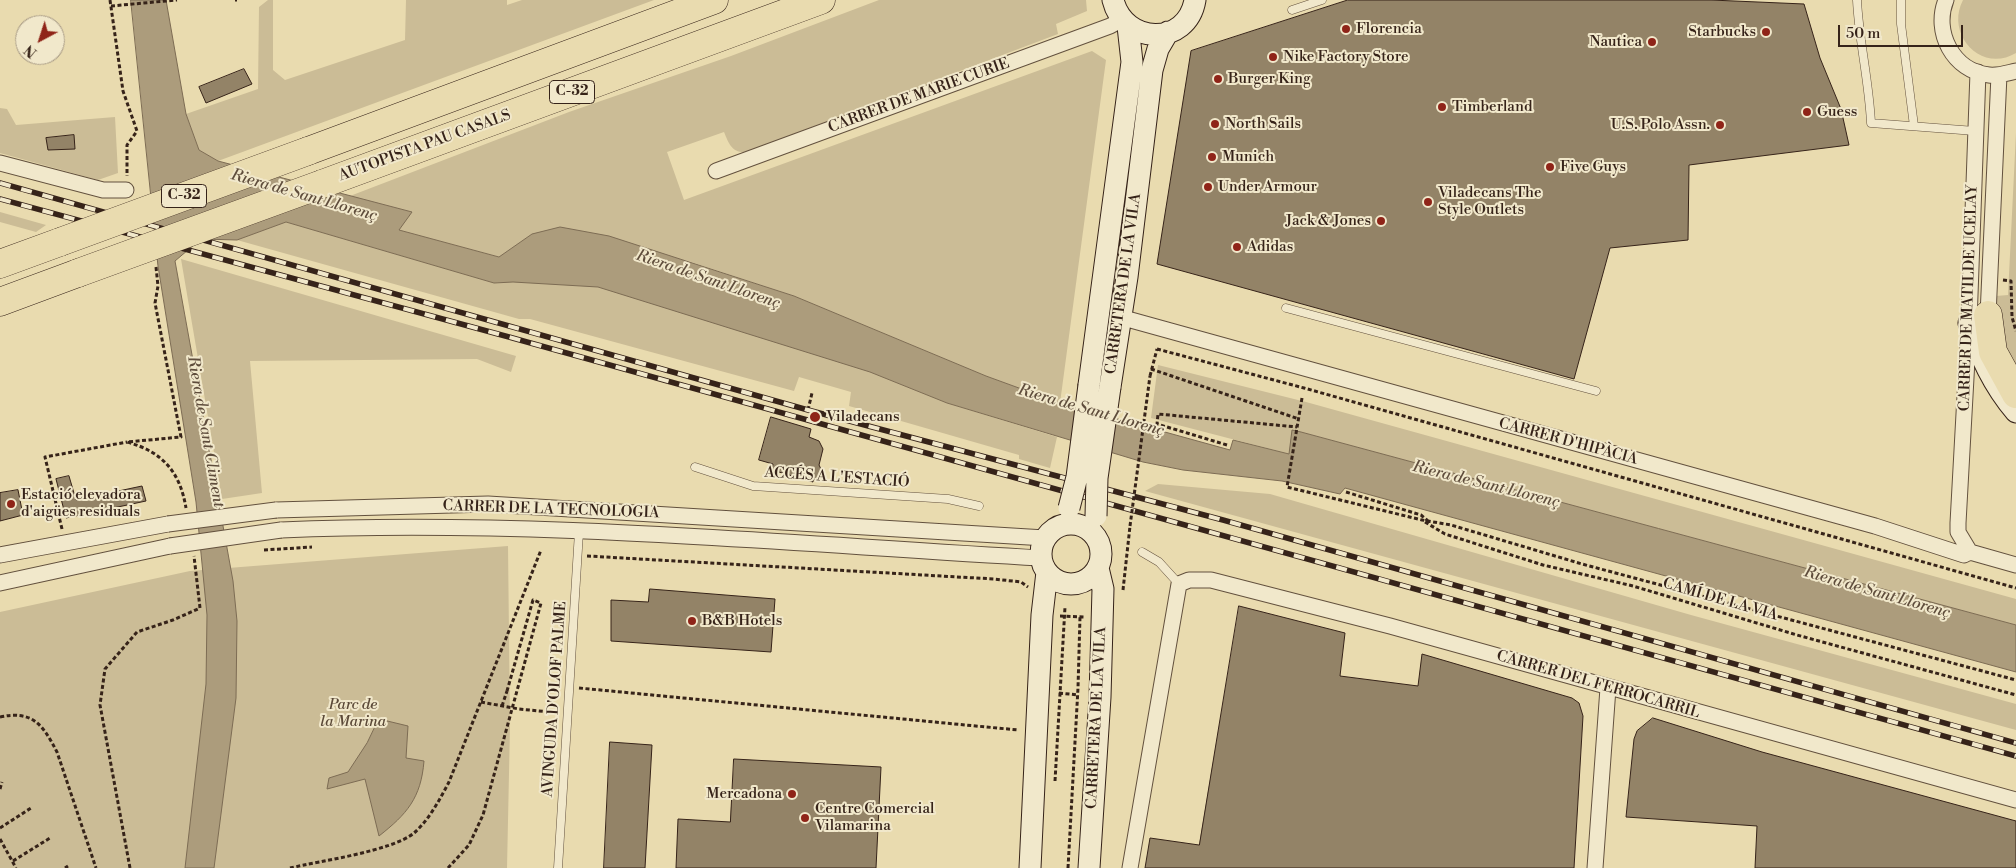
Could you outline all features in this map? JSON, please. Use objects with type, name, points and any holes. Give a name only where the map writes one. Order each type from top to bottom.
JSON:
[{"type":"highway","name":"C-32","points":[[0,264],[714,0]]},
{"type":"highway","name":"AUTOPISTA PAU CASALS","points":[[0,302],[821,0]]},
{"type":"highway","points":[[1979,319],[1993,352],[2016,394]]},
{"type":"street","name":"CARRETERA DE LA VILA","points":[[1098,540],[1096,516],[1100,386],[1132,62],[1125,23],[1113,0]]},
{"type":"street","points":[[1125,23],[1135,30],[1151,35],[1168,32],[1184,22],[1190,14],[1194,0]]},
{"type":"street","points":[[1946,0],[1941,24],[1944,40],[1952,54],[1964,65],[1978,72],[1998,75],[2016,71]]},
{"type":"street","name":"CARRER DE MARIE CURIE","points":[[716,171],[1102,29],[1125,23]]},
{"type":"street","name":"CARRETERA DE LA VILA","points":[[1066,516],[1120,317],[1128,269],[1152,70],[1158,49],[1168,32]]},
{"type":"street","name":"CARRER DE MATILDE UCELAY","points":[[1978,72],[1975,131],[1979,319]]},
{"type":"street","name":"CARRER DE MATILDE UCELAY","points":[[1970,552],[1958,532],[1958,523],[1979,319],[1988,277],[1998,75]]},
{"type":"street","points":[[0,163],[103,190],[126,190]]},
{"type":"street","name":"CARRER D'HIPÀCIA","points":[[1120,317],[1902,534],[1964,555],[1970,552],[2016,565]]},
{"type":"street","points":[[1979,319],[1977,347],[1994,383],[2016,412]]},
{"type":"street","name":"CARRER DE LA TECNOLOGIA","points":[[0,554],[168,524],[276,510],[488,504],[1044,556]]},
{"type":"street","points":[[1030,868],[1044,556],[1055,528],[1066,516],[1085,527],[1098,540],[1101,554],[1098,568],[1090,578],[1073,584],[1061,583],[1044,556]]},
{"type":"street","points":[[1902,534],[1943,538],[1958,523]]},
{"type":"street","name":"CARRER DE LA TECNOLOGIA","points":[[0,583],[170,546],[281,530],[446,526],[712,536],[1044,556]]},
{"type":"street","name":"CARRETERA DE LA VILA","points":[[1089,868],[1100,697],[1103,589],[1098,568]]},
{"type":"street","name":"CARRER DEL FERROCARRIL","points":[[1179,584],[1200,579],[1211,580],[1390,626],[2016,800]]},
{"type":"street","points":[[1130,868],[1179,584]]},
{"type":"street","points":[[1595,868],[1608,688]]},
{"type":"lane","points":[[1292,10],[1322,0]]},
{"type":"lane","points":[[1857,0],[1858,29],[1869,92],[1870,123],[1975,131]]},
{"type":"lane","points":[[1901,0],[1901,24],[1914,126]]},
{"type":"lane","points":[[1286,308],[1596,391]]},
{"type":"lane","name":"ACCÉS A L'ESTACIÓ","points":[[695,467],[753,486],[948,499],[979,506]]},
{"type":"lane","name":"AVINGUDA D'OLOF PALME","points":[[558,868],[578,532]]},
{"type":"lane","points":[[1142,552],[1159,562],[1179,584]]},
{"type":"path","points":[[110,0],[123,91],[137,131],[127,145],[126,190]]},
{"type":"path","points":[[111,6],[177,0]]},
{"type":"path","points":[[62,531],[45,457],[127,442],[181,437],[155,303],[158,286],[154,257]]},
{"type":"path","points":[[1988,277],[2011,281],[2012,317],[2016,331]]},
{"type":"path","points":[[1122,600],[1151,369],[1163,330]]},
{"type":"path","points":[[1157,349],[1360,403],[2016,588]]},
{"type":"path","points":[[1151,369],[1299,419]]},
{"type":"path","points":[[808,410],[812,392]]},
{"type":"path","points":[[1302,398],[1287,487],[1422,520],[1451,524],[1591,567],[2016,680]]},
{"type":"path","points":[[1226,445],[1156,424],[1158,414],[1297,427]]},
{"type":"path","points":[[127,442],[150,451],[169,466],[180,483],[186,511]]},
{"type":"path","points":[[1346,492],[1422,514],[1428,521]]},
{"type":"path","name":"CAMÍ DE LA VIA","points":[[1422,520],[1445,534],[1543,565],[1633,586],[1797,635],[2016,695]]},
{"type":"path","points":[[264,550],[320,546]]},
{"type":"path","points":[[130,868],[100,705],[105,669],[137,632],[173,620],[200,608],[192,548]]},
{"type":"path","points":[[290,868],[387,845],[413,833],[440,800],[541,550]]},
{"type":"path","points":[[578,556],[1003,580],[1021,582],[1029,589],[1029,594]]},
{"type":"path","points":[[448,868],[469,845],[483,815],[541,603],[533,600],[502,706]]},
{"type":"path","points":[[1054,790],[1066,616],[1065,607]]},
{"type":"path","points":[[1058,616],[1080,617],[1078,695],[1068,868]]},
{"type":"path","points":[[569,687],[1036,732]]},
{"type":"path","points":[[1054,693],[1084,696]]},
{"type":"path","points":[[481,702],[550,712]]},
{"type":"path","points":[[0,717],[15,714],[30,717],[40,724],[48,734],[57,752],[96,868]]},
{"type":"path","points":[[0,789],[2,782]]},
{"type":"path","points":[[0,828],[31,808]]},
{"type":"path","points":[[12,861],[50,838]]},
{"type":"path","points":[[0,839],[16,868]]},
{"type":"green space","points":[[268,0],[273,0],[273,70],[285,80],[405,40],[406,0],[507,0],[507,5],[522,0],[654,0],[218,161],[199,150],[186,114],[258,89],[259,7]]},
{"type":"green space","points":[[879,0],[1086,0],[1087,11],[1056,24],[1058,34],[746,152],[734,149],[729,144],[724,132],[667,152],[684,200],[1092,51],[1106,60],[1060,403],[986,376],[794,296],[688,261],[532,234],[500,257],[398,230],[411,212],[350,196],[569,112],[731,56]]},
{"type":"green space","points":[[1963,0],[2016,0],[2016,53],[2003,58],[1990,58],[1979,54],[1970,47],[1963,37],[1959,26],[1959,13]]},
{"type":"green space","points":[[0,108],[7,109],[16,125],[115,117],[118,173],[98,180],[0,153]]},
{"type":"green space","points":[[2016,133],[2016,378],[1997,329],[1996,296],[2008,295]]},
{"type":"green space","points":[[0,212],[46,225],[36,232],[0,222]]},
{"type":"green space","points":[[286,222],[494,283],[585,273],[744,321],[947,403],[1057,437],[1050,468],[1019,459],[1019,455],[849,406],[851,392],[799,377],[794,391],[530,319],[519,319],[237,240]]},
{"type":"green space","points":[[181,259],[516,356],[511,372],[477,359],[250,361],[262,493],[222,499]]},
{"type":"green space","points":[[1158,365],[1306,402],[2016,599],[2016,625],[1301,432],[1297,456],[1151,418]]},
{"type":"green space","points":[[1158,484],[1270,494],[1691,615],[2016,704],[2016,730],[1145,491]]},
{"type":"green space","name":"Parc de la Marina","points":[[508,546],[510,726],[507,868],[0,868],[0,612],[190,571]]},
{"type":"water","points":[[131,0],[166,0],[186,114],[199,150],[218,161],[412,212],[399,230],[499,257],[532,234],[560,227],[609,236],[794,296],[986,376],[1060,403],[1230,450],[1233,440],[1289,454],[1292,430],[1301,432],[2016,625],[2016,672],[1345,488],[1340,494],[1282,481],[1183,470],[1143,462],[947,403],[870,372],[598,287],[513,282],[494,283],[286,222],[237,240],[201,239],[175,261],[233,581],[237,621],[236,698],[214,868],[185,868],[206,684],[207,615],[196,502],[158,266]]},
{"type":"water","points":[[379,719],[408,726],[406,758],[424,761],[420,785],[411,804],[379,836],[365,779],[327,789],[329,778],[348,772],[367,743]]},
{"type":"building","name":"Viladecans The Style Outlets","points":[[1348,0],[1711,0],[1804,4],[1820,58],[1841,109],[1849,145],[1689,165],[1688,240],[1610,248],[1574,379],[1157,264],[1191,51]]},
{"type":"building","points":[[244,69],[252,84],[206,103],[199,87]]},
{"type":"building","points":[[74,135],[75,149],[48,150],[46,138]]},
{"type":"building","name":"Viladecans","points":[[771,417],[811,429],[809,437],[819,441],[823,449],[819,465],[825,477],[813,480],[813,482],[772,470],[773,464],[759,460]]},
{"type":"building","points":[[69,476],[76,500],[142,486],[146,501],[66,518],[56,479]]},
{"type":"building","name":"Estació elevadora d'aigües residuals","points":[[18,490],[23,515],[0,521],[0,493]]},
{"type":"building","name":"B&B Hotels","points":[[650,589],[775,599],[771,652],[611,641],[611,600],[648,602]]},
{"type":"building","points":[[1239,606],[1345,633],[1340,676],[1418,686],[1422,654],[1572,698],[1579,703],[1583,716],[1574,868],[1145,868],[1150,838],[1199,845]]},
{"type":"building","points":[[1653,718],[1762,752],[2016,821],[2016,868],[1755,868],[1757,826],[1626,817],[1634,739],[1637,731]]},
{"type":"building","points":[[610,742],[652,745],[645,868],[604,868]]},
{"type":"building","name":"Centre Comercial Vilamarina","points":[[734,759],[881,767],[876,868],[676,868],[678,819],[730,822]]},
{"type":"railway","points":[[0,183],[808,410],[1223,520],[2016,743]]},
{"type":"railway","points":[[0,199],[509,337],[2016,756]]},
{"type":"place","name":"Florencia","points":[[1346,29]]},
{"type":"place","name":"Starbucks","points":[[1766,32]]},
{"type":"place","name":"Nautica","points":[[1652,42]]},
{"type":"place","name":"Nike Factory Store","points":[[1273,57]]},
{"type":"place","name":"Burger King","points":[[1218,79]]},
{"type":"place","name":"Timberland","points":[[1442,107]]},
{"type":"place","name":"Guess","points":[[1807,112]]},
{"type":"place","name":"North Sails","points":[[1215,124]]},
{"type":"place","name":"U.S. Polo Assn.","points":[[1720,125]]},
{"type":"place","name":"Munich","points":[[1212,157]]},
{"type":"place","name":"Five Guys","points":[[1550,167]]},
{"type":"place","name":"Under Armour","points":[[1208,187]]},
{"type":"place","name":"Viladecans The Style Outlets","points":[[1428,202]]},
{"type":"place","name":"Jack & Jones","points":[[1381,221]]},
{"type":"place","name":"Adidas","points":[[1237,247]]},
{"type":"place","name":"Viladecans","points":[[815,417]]},
{"type":"place","name":"Estació elevadora d'aigües residuals","points":[[11,504]]},
{"type":"place","name":"B&B Hotels","points":[[692,621]]},
{"type":"place","name":"Mercadona","points":[[792,794]]},
{"type":"place","name":"Centre Comercial Vilamarina","points":[[805,818]]},
{"type":"water label","name":"Riera de Sant Llorenç","points":[[304,196]]},
{"type":"water label","name":"Riera de Sant Llorenç","points":[[708,280]]},
{"type":"water label","name":"Riera de Sant Llorenç","points":[[1091,411]]},
{"type":"water label","name":"Riera de Sant Climent","points":[[205,432]]},
{"type":"water label","name":"Riera de Sant Llorenç","points":[[1486,485]]},
{"type":"water label","name":"Riera de Sant Llorenç","points":[[1877,593]]}]
